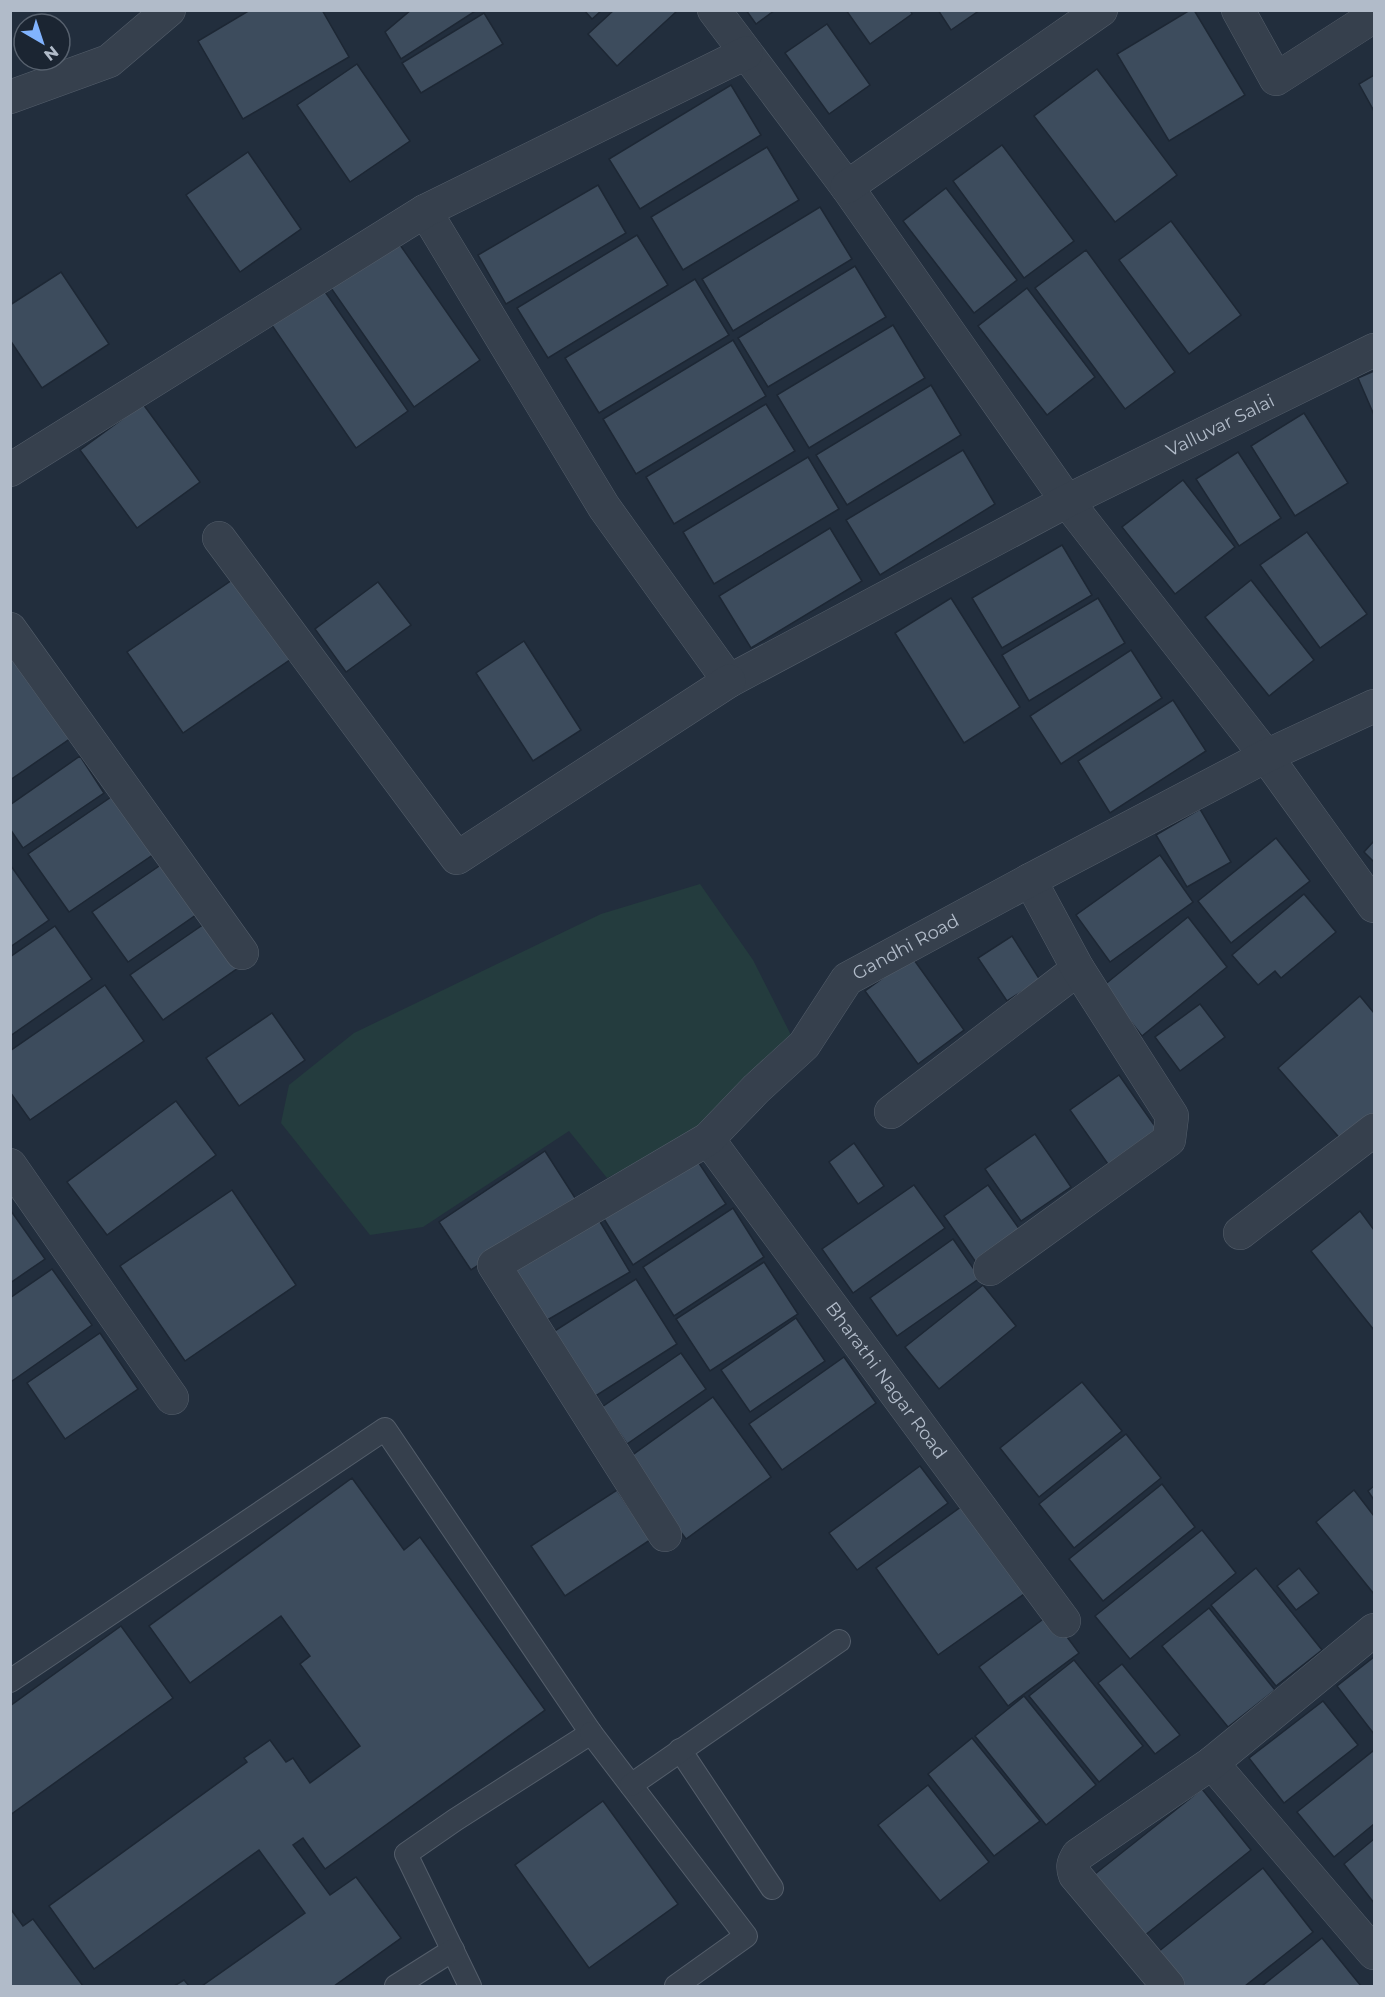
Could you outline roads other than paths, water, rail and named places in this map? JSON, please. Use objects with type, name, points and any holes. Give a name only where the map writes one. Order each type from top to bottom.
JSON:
[{"type":"street","points":[[10,97],[109,61],[169,10]]},
{"type":"street","points":[[714,10],[847,187],[1067,501],[1266,756],[1374,906]]},
{"type":"street","points":[[847,187],[1101,10]]},
{"type":"street","points":[[1238,10],[1276,79],[1374,16]]},
{"type":"street","points":[[10,470],[425,211],[746,53]]},
{"type":"street","points":[[425,211],[604,507],[729,681]]},
{"type":"street","name":"Valluvar Salai","points":[[219,538],[457,858],[729,681],[1067,501],[1374,350]]},
{"type":"street","points":[[10,629],[242,953]]},
{"type":"street","name":"Gandhi Road","points":[[665,1535],[494,1264],[708,1139],[756,1089],[804,1045],[847,979],[1266,756],[1374,706]]},
{"type":"street","points":[[990,1269],[1169,1140],[1172,1116],[1078,969],[1030,880]]},
{"type":"street","points":[[891,1112],[1078,969]]},
{"type":"street","points":[[1240,1233],[1374,1130]]},
{"type":"street","name":"Bharathi Nagar Road","points":[[708,1139],[1064,1621]]},
{"type":"street","points":[[10,1166],[172,1398]]},
{"type":"street","points":[[1168,1986],[1076,1875],[1072,1868],[1078,1855],[1212,1763],[1374,1630]]},
{"type":"street","points":[[1212,1763],[1374,1953]]},
{"type":"lane","points":[[10,1681],[385,1429],[591,1733],[746,1936],[676,1986]]},
{"type":"lane","points":[[631,1785],[839,1641]]},
{"type":"lane","points":[[470,1986],[406,1854],[591,1733]]},
{"type":"lane","points":[[680,1750],[772,1888]]},
{"type":"lane","points":[[396,1986],[453,1950]]}]
